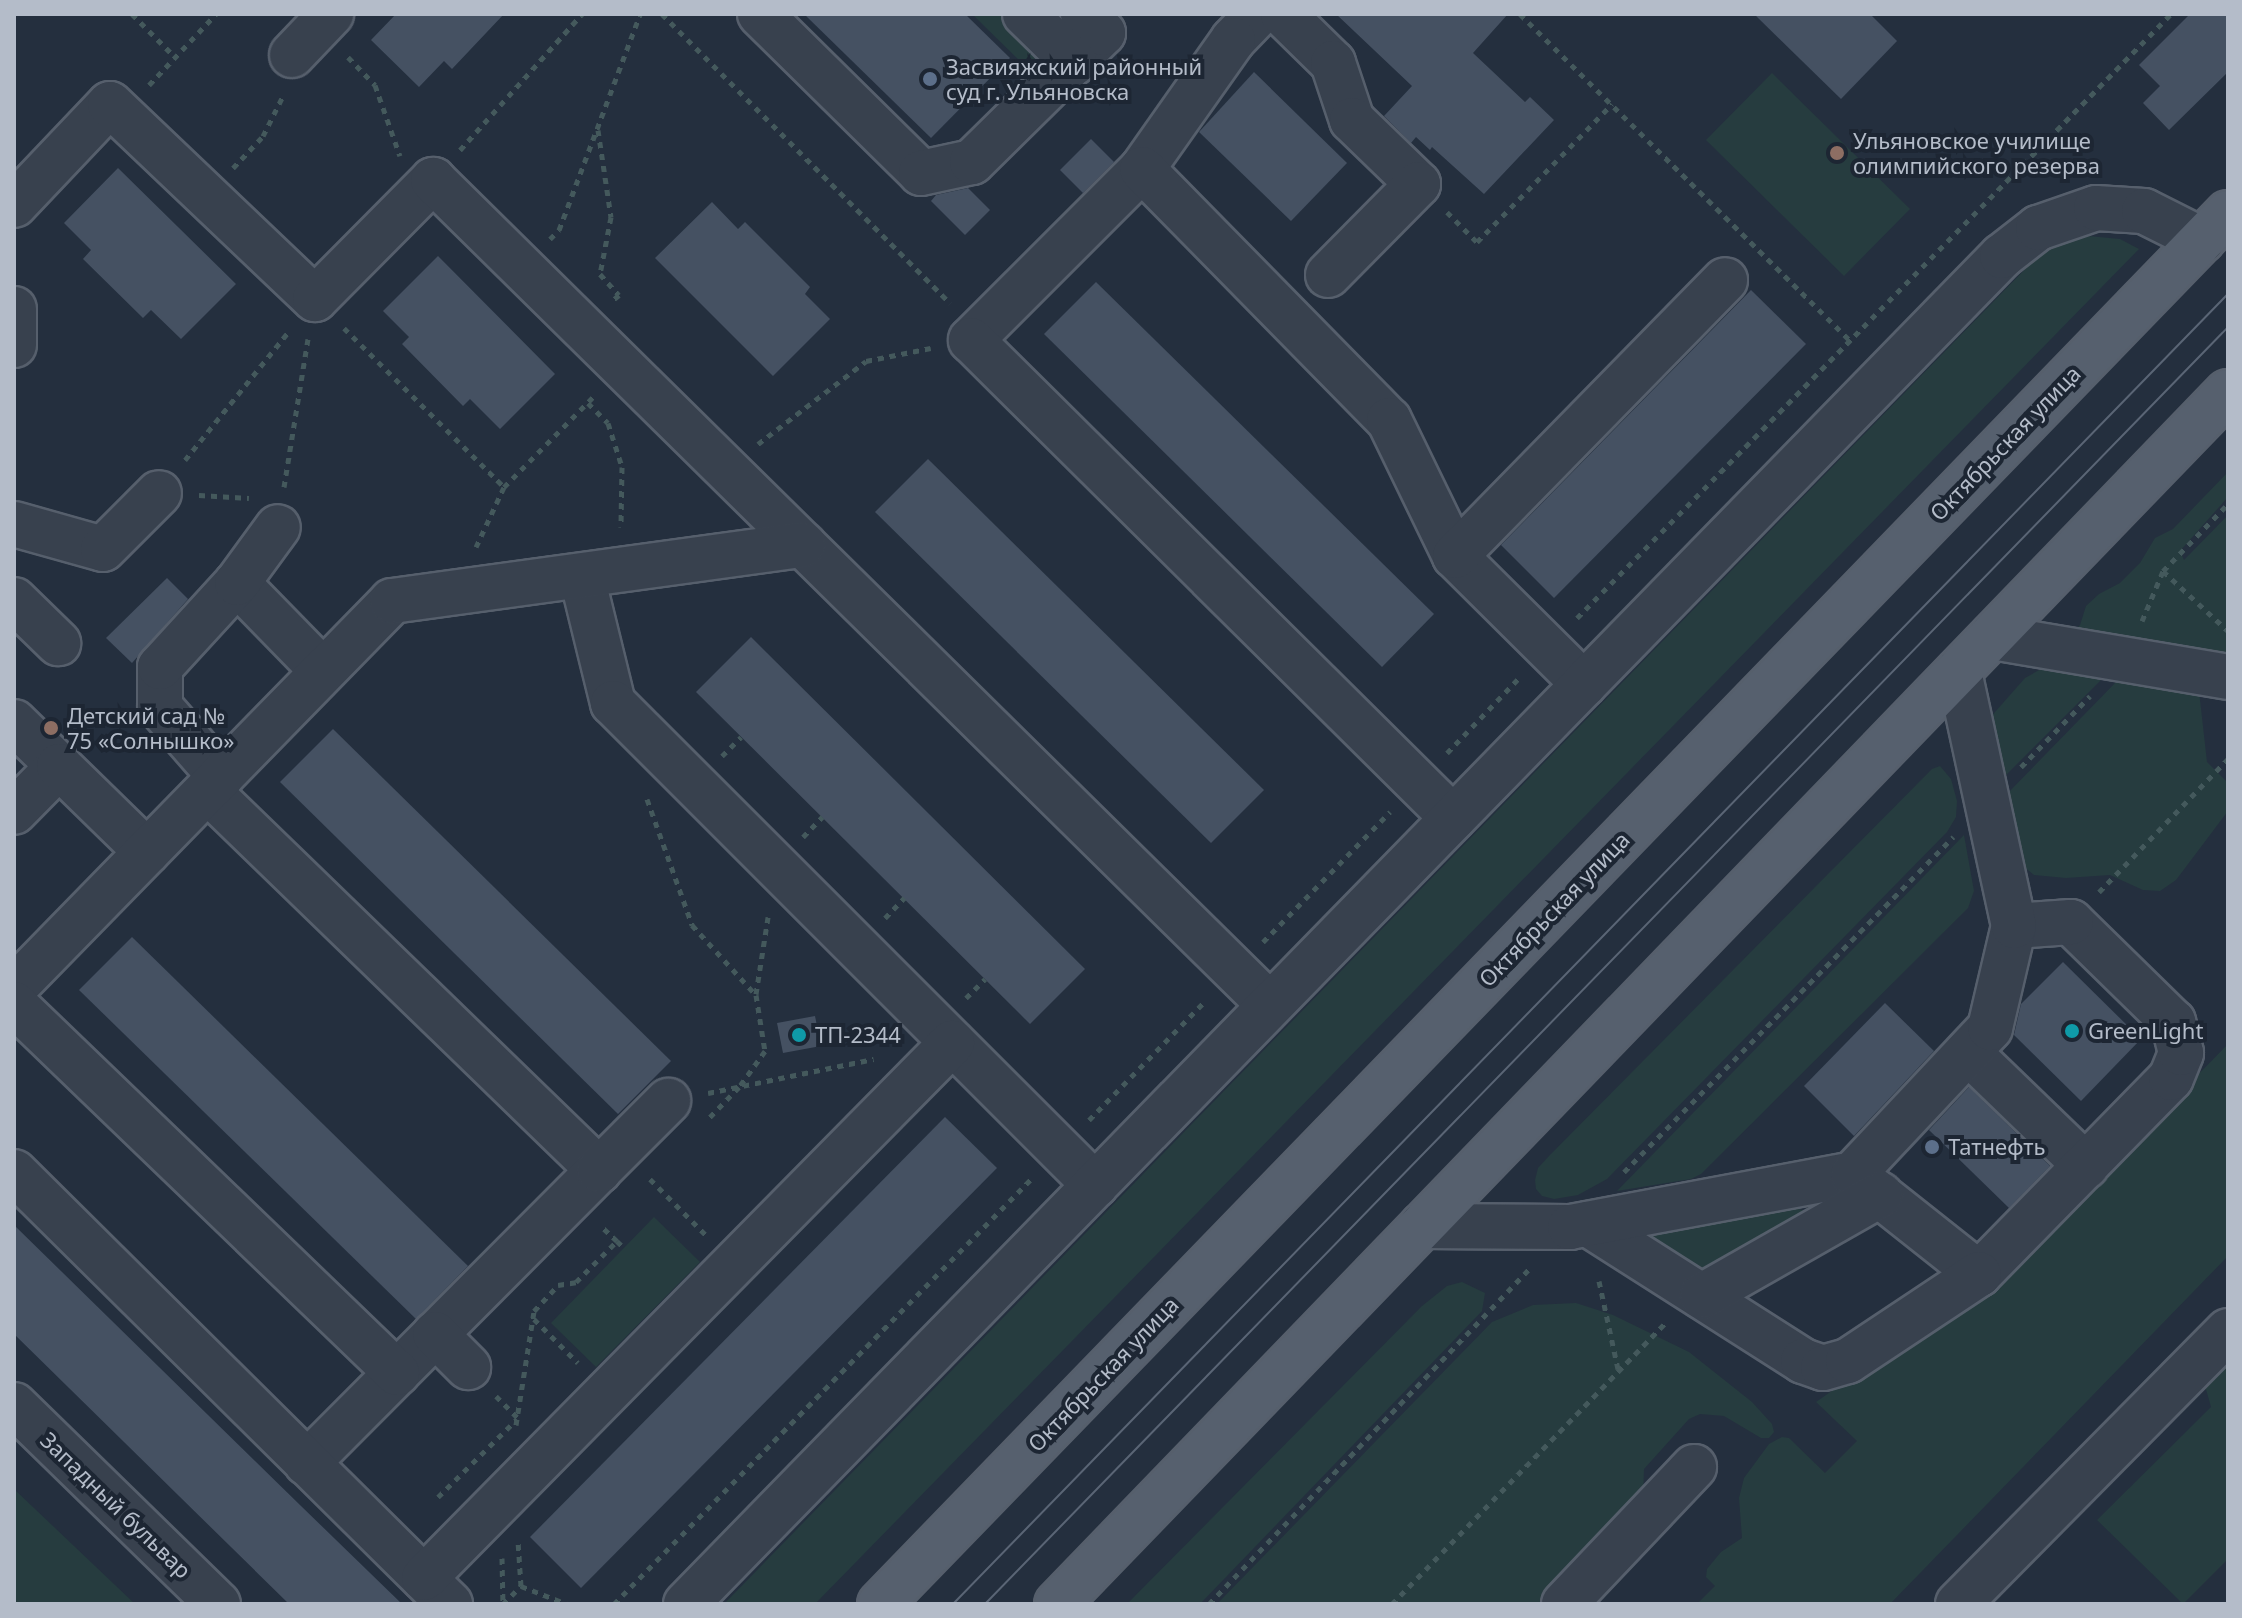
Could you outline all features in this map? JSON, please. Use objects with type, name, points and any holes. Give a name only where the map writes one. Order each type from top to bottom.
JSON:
[{"type":"main road","name":"Октябрьская улица","points":[[880,1604],[2215,227]]},
{"type":"main road","points":[[1057,1604],[2228,392]]},
{"type":"street","points":[[292,67],[331,14]]},
{"type":"street","points":[[760,14],[921,173],[972,162],[1074,62],[1103,33],[1083,14]]},
{"type":"street","points":[[1025,14],[1074,62]]},
{"type":"street","points":[[1258,14],[1233,40],[1142,169],[975,336],[1453,818]]},
{"type":"street","points":[[1283,14],[1333,63],[1352,120],[1418,184],[1328,275]]},
{"type":"street","points":[[14,205],[110,104],[315,299],[424,189],[584,329],[1270,1005]]},
{"type":"street","points":[[1142,169],[1389,420],[1455,556],[1584,684]]},
{"type":"street","points":[[686,1604],[2002,256],[2038,228],[2096,208],[2144,211],[2215,227]]},
{"type":"street","points":[[1455,556],[1725,280]]},
{"type":"street","points":[[14,309],[14,345]]},
{"type":"street","points":[[14,524],[103,549],[159,493]]},
{"type":"street","points":[[278,527],[237,583],[160,667],[160,707],[214,784],[599,1170]]},
{"type":"street","points":[[14,988],[392,601],[803,545]]},
{"type":"street","points":[[601,574],[613,703],[1095,1185]]},
{"type":"street","points":[[237,583],[322,670]]},
{"type":"street","points":[[14,600],[58,643]]},
{"type":"street","points":[[1992,637],[2228,677]]},
{"type":"street","points":[[1685,1308],[1867,1184],[1968,1052],[1990,1028],[2014,926],[1959,671]]},
{"type":"street","points":[[14,722],[147,852]]},
{"type":"street","points":[[14,812],[59,766]]},
{"type":"street","points":[[1579,1226],[1685,1308],[1823,1368],[1848,1361],[1979,1274],[2171,1078],[2181,1053],[2173,1022],[2071,922],[2014,926]]},
{"type":"street","points":[[14,1004],[397,1373]]},
{"type":"street","points":[[14,1172],[437,1591],[495,1518],[607,1391],[952,1043]]},
{"type":"street","points":[[1968,1052],[2086,1166]]},
{"type":"street","points":[[307,1463],[599,1170],[681,1117]]},
{"type":"street","points":[[1422,1226],[1579,1226],[1867,1184],[1979,1274]]},
{"type":"street","points":[[1958,1604],[2228,1331]]},
{"type":"street","points":[[435,1334],[468,1367]]},
{"type":"street","name":"Западный бульвар","points":[[14,1405],[218,1604]]},
{"type":"street","points":[[1564,1604],[1694,1467]]},
{"type":"path","points":[[132,14],[175,57]]},
{"type":"path","points":[[121,115],[216,14]]},
{"type":"path","points":[[346,55],[375,85],[424,189],[582,14]]},
{"type":"path","points":[[559,230],[640,14]]},
{"type":"path","points":[[662,14],[975,336]]},
{"type":"path","points":[[1520,14],[1850,341]]},
{"type":"path","points":[[206,197],[263,136],[292,67]]},
{"type":"path","points":[[1418,184],[1477,242],[1612,104]]},
{"type":"path","points":[[584,329],[619,295],[600,274],[611,217],[597,129]]},
{"type":"path","points":[[315,299],[504,487]]},
{"type":"path","points":[[159,493],[315,299]]},
{"type":"path","points":[[278,527],[315,299]]},
{"type":"path","points":[[726,469],[866,361],[975,336]]},
{"type":"path","points":[[454,593],[504,487],[622,367]]},
{"type":"path","points":[[588,403],[608,423],[622,467],[601,574]]},
{"type":"path","points":[[159,493],[247,497],[278,527]]},
{"type":"path","points":[[1614,1182],[2126,660],[2163,571],[2228,504]]},
{"type":"path","points":[[2163,571],[2228,631]]},
{"type":"path","points":[[2071,922],[2228,759]]},
{"type":"path","points":[[645,792],[692,925],[756,995]]},
{"type":"path","points":[[681,1117],[739,1087],[765,1051],[756,995],[771,902],[791,881]]},
{"type":"path","points":[[681,1117],[739,1087],[876,1059]]},
{"type":"path","points":[[640,1188],[660,1167]]},
{"type":"path","points":[[649,1178],[734,1262]]},
{"type":"path","points":[[611,1216],[601,1226],[624,1248]]},
{"type":"path","points":[[1209,1604],[1579,1226],[1595,1264],[1619,1370]]},
{"type":"path","points":[[438,1497],[517,1418],[534,1311],[558,1285],[576,1282],[617,1241]]},
{"type":"path","points":[[1392,1604],[1619,1370],[1685,1308]]},
{"type":"path","points":[[533,1318],[607,1391]]},
{"type":"path","points":[[495,1518],[520,1544],[521,1586],[503,1604]]},
{"type":"path","points":[[495,1518],[503,1604]]},
{"type":"path","points":[[521,1586],[567,1604]]},
{"type":"green space","points":[[972,14],[1009,14],[1036,43],[1043,69],[1038,79]]},
{"type":"green space","points":[[1772,73],[1910,209],[1844,276],[1706,140]]},
{"type":"green space","points":[[2078,235],[2120,239],[2139,249],[815,1604],[724,1604],[2036,258],[2058,241]]},
{"type":"green space","points":[[2228,472],[2228,497],[2180,551],[2184,560],[2228,515],[2228,661],[2070,635],[2080,625],[2086,606],[2099,594],[2120,583],[2140,563],[2155,538],[2173,529]]},
{"type":"green space","points":[[2048,665],[2107,674],[2001,780],[1988,720],[2025,678]]},
{"type":"green space","points":[[2129,674],[2199,691],[2207,762],[2228,783],[2228,811],[2176,880],[2160,891],[2143,890],[2110,875],[2066,878],[2034,875],[2023,866],[2006,795],[2115,683]]},
{"type":"green space","points":[[1940,766],[1951,779],[1957,801],[1956,817],[1947,832],[1607,1179],[1578,1195],[1554,1199],[1542,1196],[1536,1189],[1535,1180],[1538,1168],[1549,1156],[1932,769]]},
{"type":"green space","points":[[1964,835],[1974,891],[1968,908],[1701,1174],[1691,1179],[1617,1191]]},
{"type":"green space","points":[[2228,1044],[2228,1256],[1890,1604],[1697,1604],[1715,1586],[1706,1577],[1707,1569],[1721,1552],[1742,1538],[1739,1498],[1744,1478],[1769,1444],[1782,1437],[1789,1438],[1825,1473],[1857,1441],[1816,1402],[2014,1263]]},
{"type":"green space","points":[[1796,1208],[1811,1213],[1703,1275],[1641,1234]]},
{"type":"green space","points":[[654,1217],[700,1262],[596,1367],[551,1323]]},
{"type":"green space","points":[[1462,1282],[1485,1293],[1482,1311],[1200,1604],[1127,1604],[1422,1306],[1447,1286]]},
{"type":"green space","points":[[1576,1303],[1613,1315],[1689,1352],[1752,1402],[1772,1424],[1774,1432],[1769,1438],[1761,1438],[1724,1416],[1700,1414],[1689,1419],[1644,1469],[1643,1496],[1553,1604],[1217,1604],[1492,1322],[1533,1305]]},
{"type":"green space","points":[[2228,1357],[2228,1559],[2183,1604],[2097,1520],[2211,1407],[2204,1382]]},
{"type":"green space","points":[[14,1489],[135,1604],[14,1604]]},
{"type":"building","points":[[396,14],[504,14],[452,69],[444,61],[419,87],[371,40]]},
{"type":"building","name":"Засвияжский районный суд г. Ульяновска","points":[[804,14],[965,14],[1010,58],[931,138]]},
{"type":"building","points":[[1336,14],[1508,14],[1473,53],[1525,102],[1530,97],[1554,120],[1484,194],[1432,147],[1430,150],[1416,137],[1411,143],[1384,116],[1412,86]]},
{"type":"building","points":[[1754,14],[1870,14],[1897,41],[1841,99]]},
{"type":"building","points":[[2190,14],[2228,14],[2228,72],[2169,130],[2143,103],[2160,86],[2139,65]]},
{"type":"building","points":[[1254,72],[1347,163],[1291,221],[1199,132]]},
{"type":"building","points":[[1091,139],[1114,162],[1083,193],[1060,170]]},
{"type":"building","points":[[118,168],[236,284],[181,339],[151,310],[143,318],[83,259],[91,250],[64,223]]},
{"type":"building","points":[[968,188],[990,210],[965,235],[931,201],[936,195]]},
{"type":"building","points":[[712,202],[738,229],[745,222],[810,287],[805,294],[830,319],[773,376],[655,258]]},
{"type":"building","points":[[438,256],[555,374],[500,429],[470,399],[463,406],[402,344],[409,337],[383,311]]},
{"type":"building","points":[[1096,282],[1434,614],[1382,667],[1044,334]]},
{"type":"building","points":[[1751,290],[1806,344],[1554,598],[1501,545]]},
{"type":"building","points":[[928,459],[1264,790],[1211,843],[875,512]]},
{"type":"building","points":[[167,578],[188,599],[132,663],[106,638]]},
{"type":"building","points":[[751,637],[1085,969],[1030,1024],[696,692]]},
{"type":"building","points":[[333,729],[671,1061],[618,1114],[280,782]]},
{"type":"building","points":[[132,937],[468,1266],[416,1319],[79,990]]},
{"type":"building","name":"GreenLight","points":[[2063,962],[2141,1039],[2081,1101],[2014,1035],[2021,1004]]},
{"type":"building","points":[[1885,1003],[1934,1051],[1854,1136],[1804,1086]]},
{"type":"building","name":"ТП-2344","points":[[815,1016],[821,1046],[783,1053],[777,1023]]},
{"type":"building","points":[[1969,1087],[2050,1166],[2009,1208],[1929,1130]]},
{"type":"building","points":[[945,1117],[997,1168],[581,1588],[530,1537]]},
{"type":"building","points":[[14,1225],[402,1604],[289,1604],[14,1334]]},
{"type":"tram line","points":[[953,1604],[2228,294]]},
{"type":"tram line","points":[[985,1604],[2228,327]]},
{"type":"place","name":"Засвияжский районный суд г. Ульяновска","points":[[930,79]]},
{"type":"place","name":"Ульяновское училище олимпийского резерва","points":[[1837,153]]},
{"type":"place","name":"Детский сад № 75 «Солнышко»","points":[[51,728]]},
{"type":"place","name":"GreenLight","points":[[2072,1031]]},
{"type":"place","name":"ТП-2344","points":[[799,1035]]},
{"type":"place","name":"Татнефть","points":[[1932,1147]]}]
